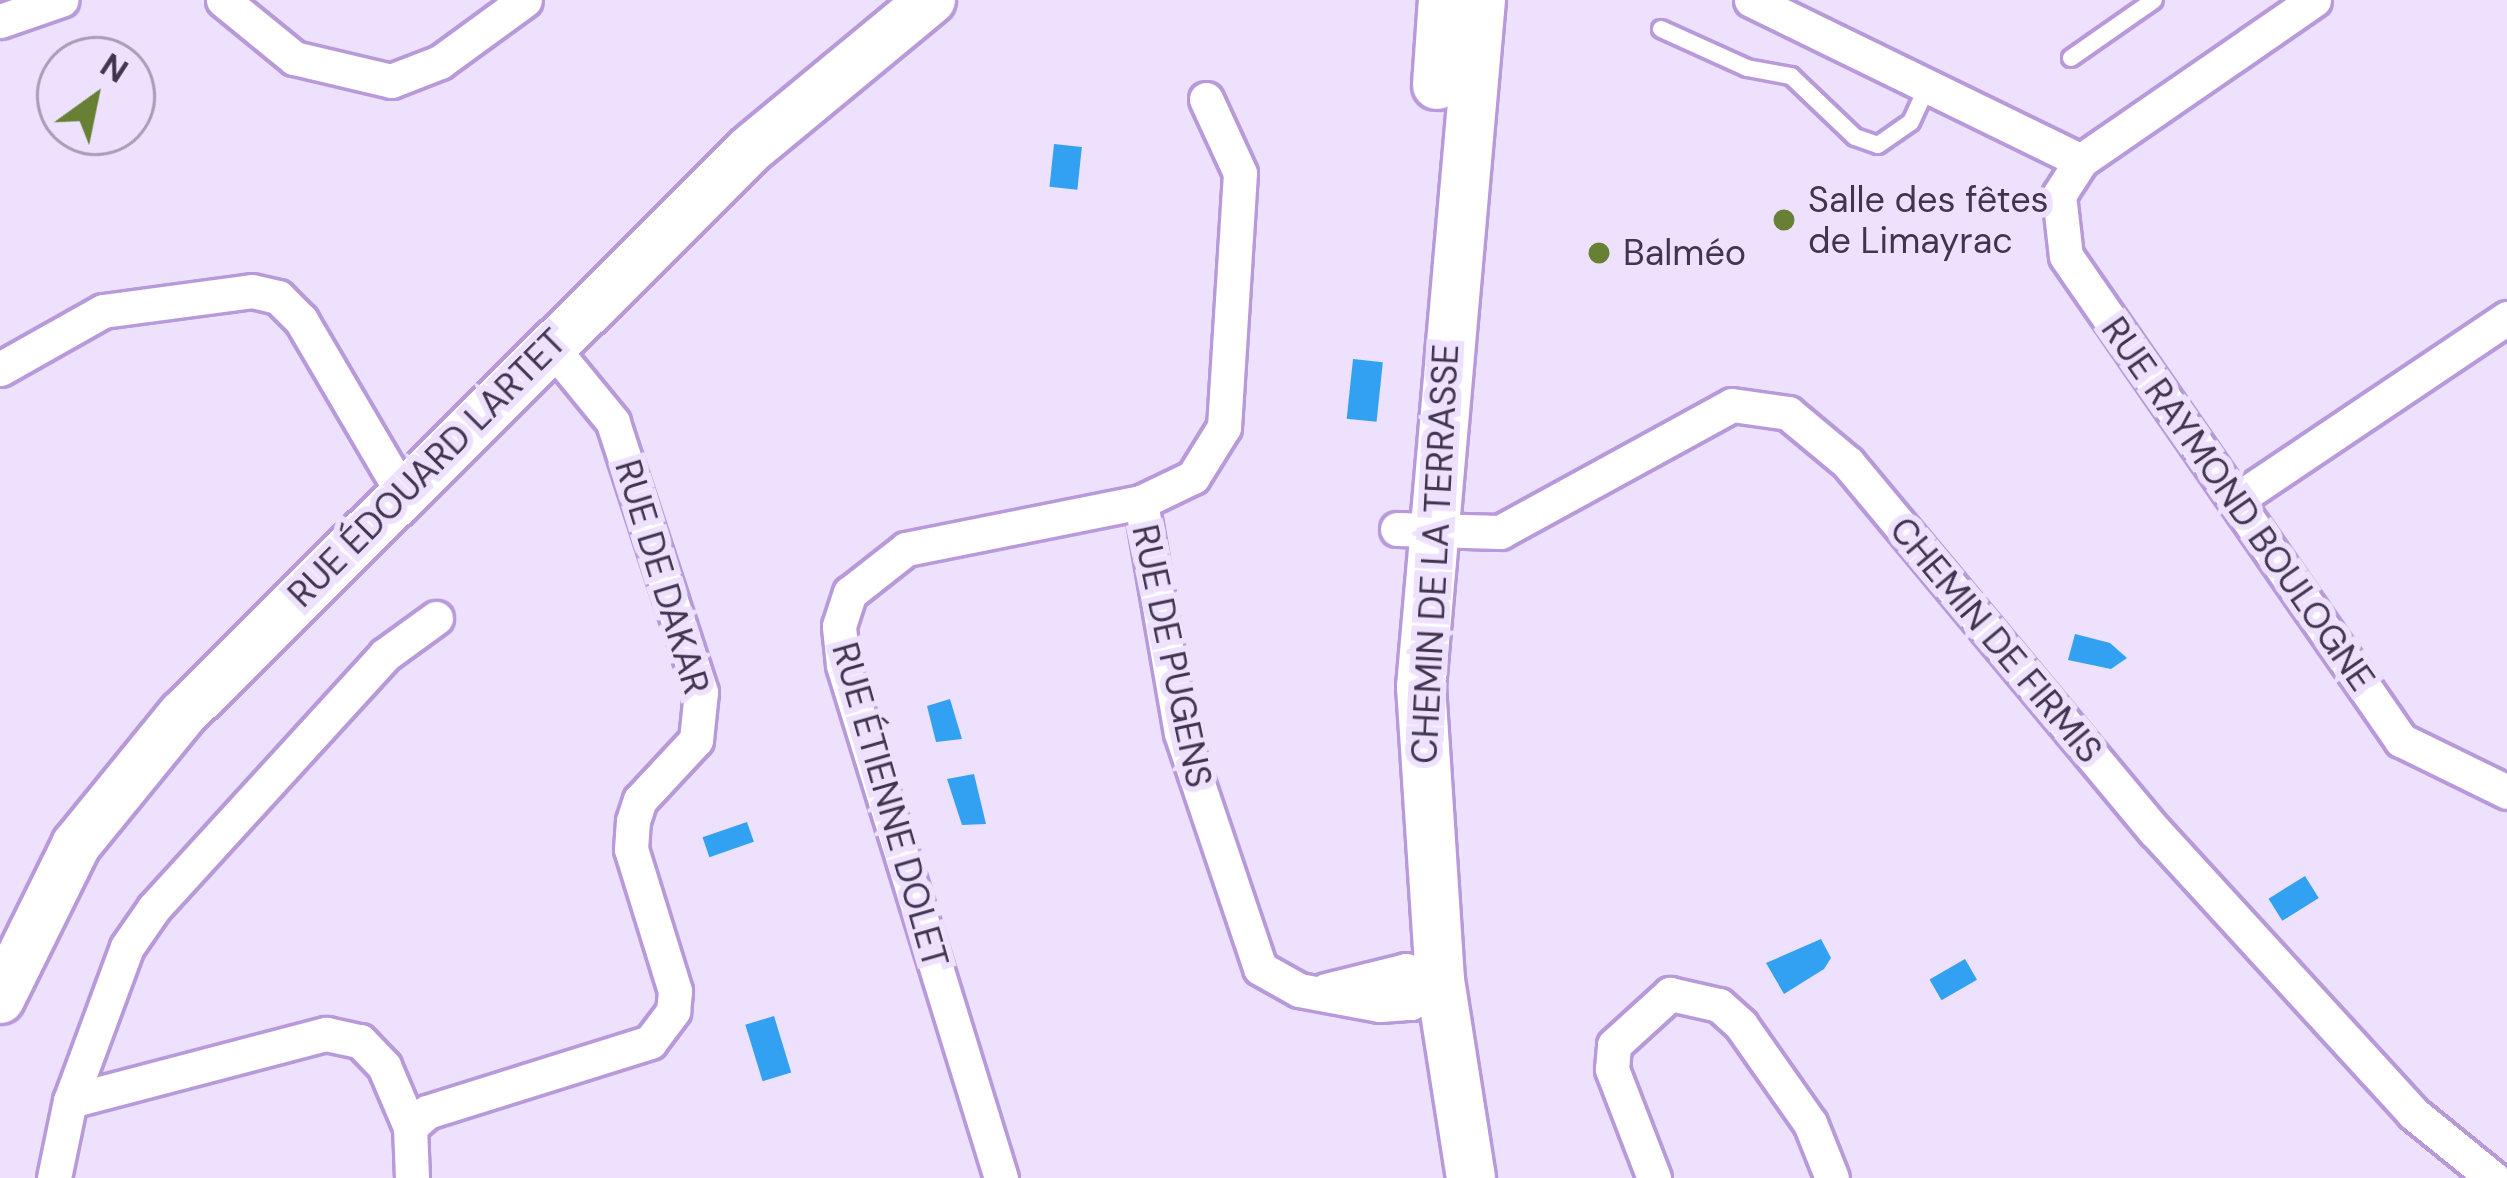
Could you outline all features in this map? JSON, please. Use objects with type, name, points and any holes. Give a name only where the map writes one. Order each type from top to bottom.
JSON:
[{"type":"street","points":[[0,21],[61,0]]},
{"type":"street","points":[[223,0],[294,58],[391,81],[440,62],[525,0]]},
{"type":"street","name":"RUE ÉDOUARD LARTET","points":[[0,999],[67,860],[129,773],[402,492],[753,147],[931,0]]},
{"type":"street","name":"CHEMIN DE LA TERRASSE","points":[[1439,1178],[1419,985],[1422,784],[1414,531],[1443,0]]},
{"type":"street","name":"CHEMIN DE LA TERRASSE","points":[[1414,531],[1481,0]]},
{"type":"street","points":[[1751,0],[2081,161],[2314,0]]},
{"type":"street","name":"RUE DE PUGENS","points":[[1206,99],[1240,173],[1225,428],[1193,476],[1141,502],[1181,733],[1240,925],[1260,968],[1299,990],[1419,985]]},
{"type":"street","name":"RUE RAYMOND BOULOGNE","points":[[2081,161],[2059,195],[2066,256],[2239,498],[2401,740],[2507,792]]},
{"type":"street","points":[[0,369],[103,311],[252,291],[278,297],[301,320],[402,492]]},
{"type":"street","points":[[2239,498],[2507,318]]},
{"type":"street","name":"RUE DE DAKAR","points":[[410,1127],[451,1101],[650,1042],[673,1011],[675,991],[631,849],[633,821],[640,800],[696,740],[700,692],[613,422],[550,345]]},
{"type":"street","name":"CHEMIN DE FIRMIS","points":[[1414,531],[1500,532],[1732,405],[1788,413],[1848,463],[2155,831],[2413,1113],[2493,1178]]},
{"type":"street","name":"RUE ÉTIENNE DOLET","points":[[1000,1178],[842,664],[839,626],[850,593],[906,549],[1141,502]]},
{"type":"street","points":[[54,1178],[70,1101],[127,947],[154,908],[386,655],[436,618]]},
{"type":"street","name":"CHEMIN DE LA TERRASSE","points":[[1419,985],[1471,1178]]},
{"type":"street","points":[[1654,1178],[1612,1069],[1614,1045],[1670,994],[1719,1005],[1741,1025],[1810,1123],[1832,1178]]},
{"type":"street","points":[[70,1101],[326,1034],[360,1041],[384,1066],[410,1127],[412,1178]]},
{"type":"lane","points":[[2072,58],[2154,0]]},
{"type":"lane","points":[[1661,28],[1747,68],[1791,76],[1855,136],[1878,145],[1910,122],[1928,85]]},
{"type":"water","points":[[1054,144],[1082,147],[1077,190],[1050,187]]},
{"type":"water","points":[[1353,359],[1383,362],[1377,422],[1347,419]]},
{"type":"water","points":[[2075,634],[2110,643],[2127,658],[2111,669],[2068,660]]},
{"type":"water","points":[[950,699],[962,739],[936,742],[927,706]]},
{"type":"water","points":[[974,774],[986,824],[962,825],[947,779]]},
{"type":"water","points":[[747,822],[754,842],[709,857],[703,837]]},
{"type":"water","points":[[2305,876],[2319,898],[2282,921],[2269,899]]},
{"type":"water","points":[[1821,939],[1831,958],[1824,969],[1784,994],[1766,963]]},
{"type":"water","points":[[1965,959],[1977,980],[1941,1000],[1929,980]]},
{"type":"water","points":[[774,1016],[791,1072],[763,1081],[745,1025]]},
{"type":"place","name":"Salle des fêtes de Limayrac","points":[[1784,220]]},
{"type":"place","name":"Balméo","points":[[1599,253]]}]
